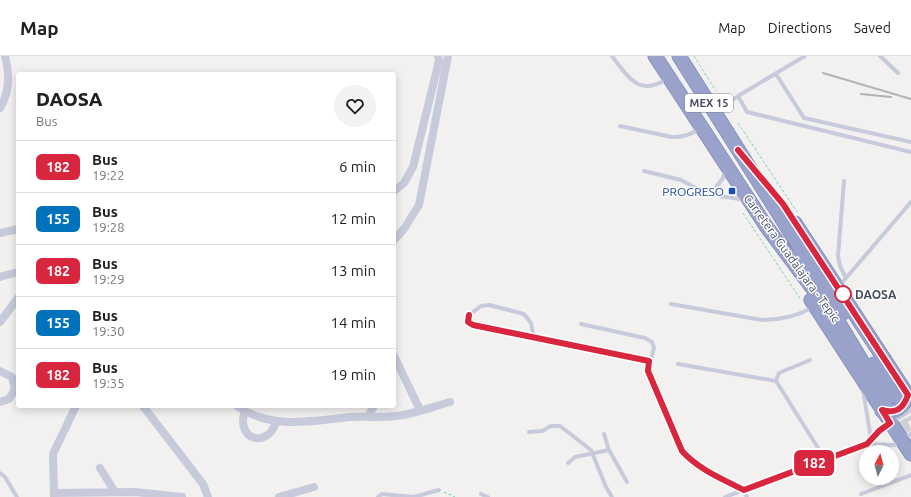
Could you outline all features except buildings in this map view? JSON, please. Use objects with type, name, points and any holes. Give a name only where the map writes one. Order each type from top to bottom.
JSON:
[{"type":"highway","name":"Carretera Guadalajara - Tepic","points":[[655,56],[727,165],[746,207],[766,226],[896,400]]},
{"type":"highway","name":"Carretera Guadalajara - Tepic","points":[[679,56],[896,400]]},
{"type":"highway","points":[[738,150],[783,204],[842,283],[896,400],[890,423],[911,454]]},
{"type":"highway","points":[[766,226],[779,252],[862,381],[896,400]]},
{"type":"street","points":[[0,108],[7,92],[8,69],[5,56]]},
{"type":"street","points":[[396,189],[404,183],[413,167],[439,61],[438,56]]},
{"type":"street","points":[[396,238],[404,229],[419,205],[448,56]]},
{"type":"street","points":[[426,115],[437,117]]},
{"type":"street","points":[[0,232],[16,229]]},
{"type":"street","points":[[0,277],[16,273]]},
{"type":"street","points":[[0,322],[16,302]]},
{"type":"street","points":[[396,360],[420,410]]},
{"type":"street","points":[[0,371],[12,377],[15,388],[9,399],[0,402]]},
{"type":"street","points":[[240,408],[276,422],[314,422],[346,417],[395,416],[450,402]]},
{"type":"street","points":[[75,408],[53,454],[54,495],[135,492],[182,497]]},
{"type":"street","points":[[144,408],[203,484],[208,497]]},
{"type":"street","points":[[368,417],[373,408]]},
{"type":"street","points":[[245,411],[242,420],[243,429],[249,436],[258,439],[267,437],[274,431],[276,422]]},
{"type":"street","points":[[100,468],[115,492]]},
{"type":"street","points":[[280,497],[314,487]]},
{"type":"lane","points":[[612,56],[631,81],[638,85],[650,87],[670,78]]},
{"type":"lane","points":[[716,113],[738,96],[805,56]]},
{"type":"lane","points":[[880,56],[898,73]]},
{"type":"lane","points":[[776,74],[804,118],[911,142]]},
{"type":"lane","points":[[738,96],[747,112],[911,152]]},
{"type":"lane","points":[[620,126],[672,137],[680,137],[694,133],[702,127]]},
{"type":"lane","points":[[712,192],[723,178],[727,165]]},
{"type":"lane","points":[[644,171],[682,180],[698,189],[712,192],[746,207]]},
{"type":"lane","points":[[842,283],[838,256],[844,181]]},
{"type":"lane","points":[[842,283],[911,202]]},
{"type":"lane","points":[[671,304],[762,320],[773,320],[798,313],[808,310],[814,305]]},
{"type":"lane","points":[[534,338],[531,323],[524,314],[489,305],[481,306],[469,315],[468,322],[473,325],[534,338],[649,361]]},
{"type":"lane","points":[[581,324],[645,338],[652,342],[654,348],[649,361],[648,371],[682,451],[688,458],[708,472],[744,490],[747,497]]},
{"type":"lane","points":[[776,381],[779,372],[810,360]]},
{"type":"lane","points":[[678,364],[776,381],[825,458]]},
{"type":"lane","points":[[862,381],[871,439]]},
{"type":"lane","points":[[867,444],[890,423],[911,410]]},
{"type":"lane","points":[[529,432],[542,431],[551,426],[560,426],[594,454],[606,487],[612,497]]},
{"type":"lane","points":[[604,434],[610,450],[627,482]]},
{"type":"lane","points":[[725,497],[825,458],[867,444],[901,440]]},
{"type":"lane","points":[[568,463],[575,457],[610,450]]},
{"type":"lane","points":[[0,473],[6,477],[17,497]]},
{"type":"lane","points":[[899,478],[911,475]]},
{"type":"lane","points":[[861,494],[880,485]]},
{"type":"lane","points":[[378,497],[382,494],[414,497],[439,490]]},
{"type":"lane","points":[[481,494],[488,497]]},
{"type":"path","points":[[694,56],[716,91]]},
{"type":"path","points":[[746,207],[779,268]]},
{"type":"path","points":[[439,490],[454,497]]},
{"type":"tunnel","points":[[897,399],[911,420]]},
{"type":"tunnel","points":[[888,404],[911,440]]},
{"type":"railway","points":[[823,73],[911,99]]},
{"type":"railway","points":[[861,94],[891,97]]},
{"type":"bus line","name":"182","points":[[469,315],[468,322],[473,325],[649,361],[648,371],[682,451],[688,458],[708,472],[744,490],[825,458],[867,444],[879,431],[890,423],[882,410],[895,412],[902,408],[908,395],[894,371],[783,204],[738,150]]},
{"type":"place","name":"PROGRESO","points":[[732,191]]},
{"type":"place","name":"DAOSA","points":[[843,294]]}]
